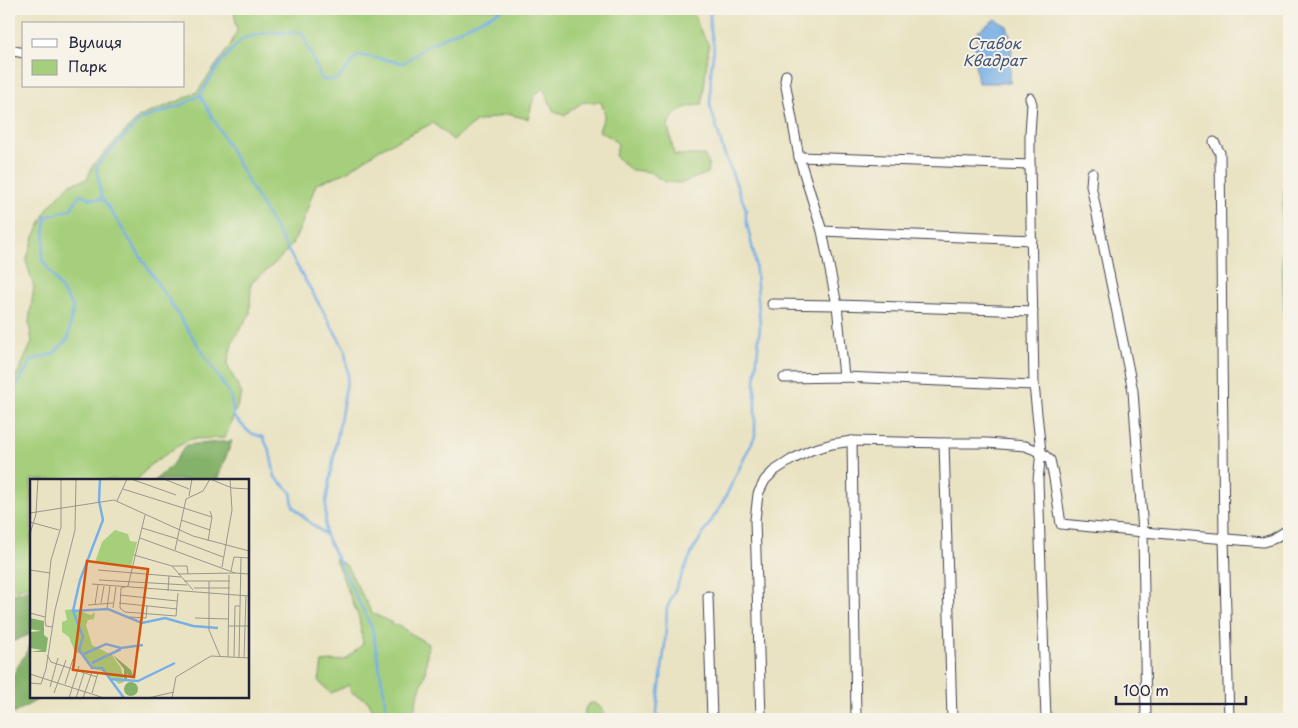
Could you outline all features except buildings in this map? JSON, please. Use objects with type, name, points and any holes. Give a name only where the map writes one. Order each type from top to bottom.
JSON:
[{"type":"street","points":[[9,50],[22,53]]},
{"type":"street","points":[[786,74],[785,81],[799,157],[822,230],[837,305],[844,377]]},
{"type":"street","points":[[1030,98],[1032,104],[1030,165],[1034,385],[1041,452],[1038,480],[1046,719]]},
{"type":"street","points":[[1214,142],[1220,153],[1224,539],[1229,719]]},
{"type":"street","points":[[799,157],[1030,165]]},
{"type":"street","points":[[1092,173],[1091,185],[1133,390],[1143,532],[1146,719]]},
{"type":"street","points":[[822,230],[1032,240]]},
{"type":"street","points":[[772,304],[1033,311]]},
{"type":"street","points":[[784,378],[844,377],[1034,385]]},
{"type":"street","points":[[761,719],[755,520],[758,494],[765,480],[774,471],[811,450],[852,441],[987,443],[1025,446],[1041,452],[1050,460],[1061,524],[1263,542],[1289,531]]},
{"type":"street","points":[[852,441],[856,719]]},
{"type":"street","points":[[944,443],[952,719]]},
{"type":"street","points":[[708,596],[712,719]]},
{"type":"green space","points":[[232,9],[686,9],[693,12],[699,28],[709,45],[702,104],[682,109],[668,125],[674,155],[704,155],[709,165],[708,173],[682,183],[665,182],[650,172],[631,170],[615,156],[618,144],[599,131],[605,114],[601,102],[583,102],[564,115],[554,112],[543,88],[534,96],[528,119],[507,114],[476,122],[453,140],[433,123],[380,149],[345,173],[316,184],[301,226],[291,246],[275,263],[251,283],[250,314],[233,340],[227,365],[242,394],[225,438],[191,439],[150,465],[138,479],[30,479],[30,585],[9,592],[9,387],[20,369],[32,342],[29,322],[34,287],[26,261],[34,237],[48,208],[70,184],[87,179],[93,165],[139,117],[197,92],[230,46],[237,31],[234,10]]},
{"type":"green space","points":[[1289,139],[1289,454],[1281,224]]},
{"type":"green space","points":[[232,441],[217,479],[156,479],[171,466],[186,445]]},
{"type":"green space","points":[[335,559],[346,565],[372,613],[428,644],[425,674],[412,719],[379,719],[368,701],[351,692],[349,685],[331,693],[319,682],[322,662],[345,660],[363,644],[359,618]]},
{"type":"green space","points":[[30,589],[30,634],[9,643],[9,595]]},
{"type":"green space","points":[[30,646],[30,698],[40,698],[9,716],[9,682]]},
{"type":"green space","points":[[593,703],[602,709],[607,719],[585,719],[585,709],[588,704]]},
{"type":"water","name":"Ставок Квадрат","points":[[995,19],[1007,26],[1012,44],[1010,83],[978,83],[974,56],[978,31]]},
{"type":"waterway","points":[[9,395],[32,360],[53,354],[68,339],[73,307],[42,260],[46,217],[71,209],[80,194],[92,199],[102,199],[96,166],[140,120],[184,104],[200,95],[221,62],[242,39],[268,32],[302,33],[322,80],[338,79],[358,55],[404,63],[428,45],[504,9]]},
{"type":"waterway","points":[[656,719],[665,644],[667,608],[693,550],[722,504],[755,436],[755,382],[760,325],[755,259],[746,220],[746,209],[723,150],[710,105],[714,48],[710,26],[710,9]]},
{"type":"waterway","points":[[200,95],[345,350],[348,375],[326,502],[325,534],[372,628],[387,719]]},
{"type":"waterway","points":[[103,199],[231,396],[234,417],[250,433],[263,437],[270,452],[275,477],[291,492],[293,506],[325,534]]}]
